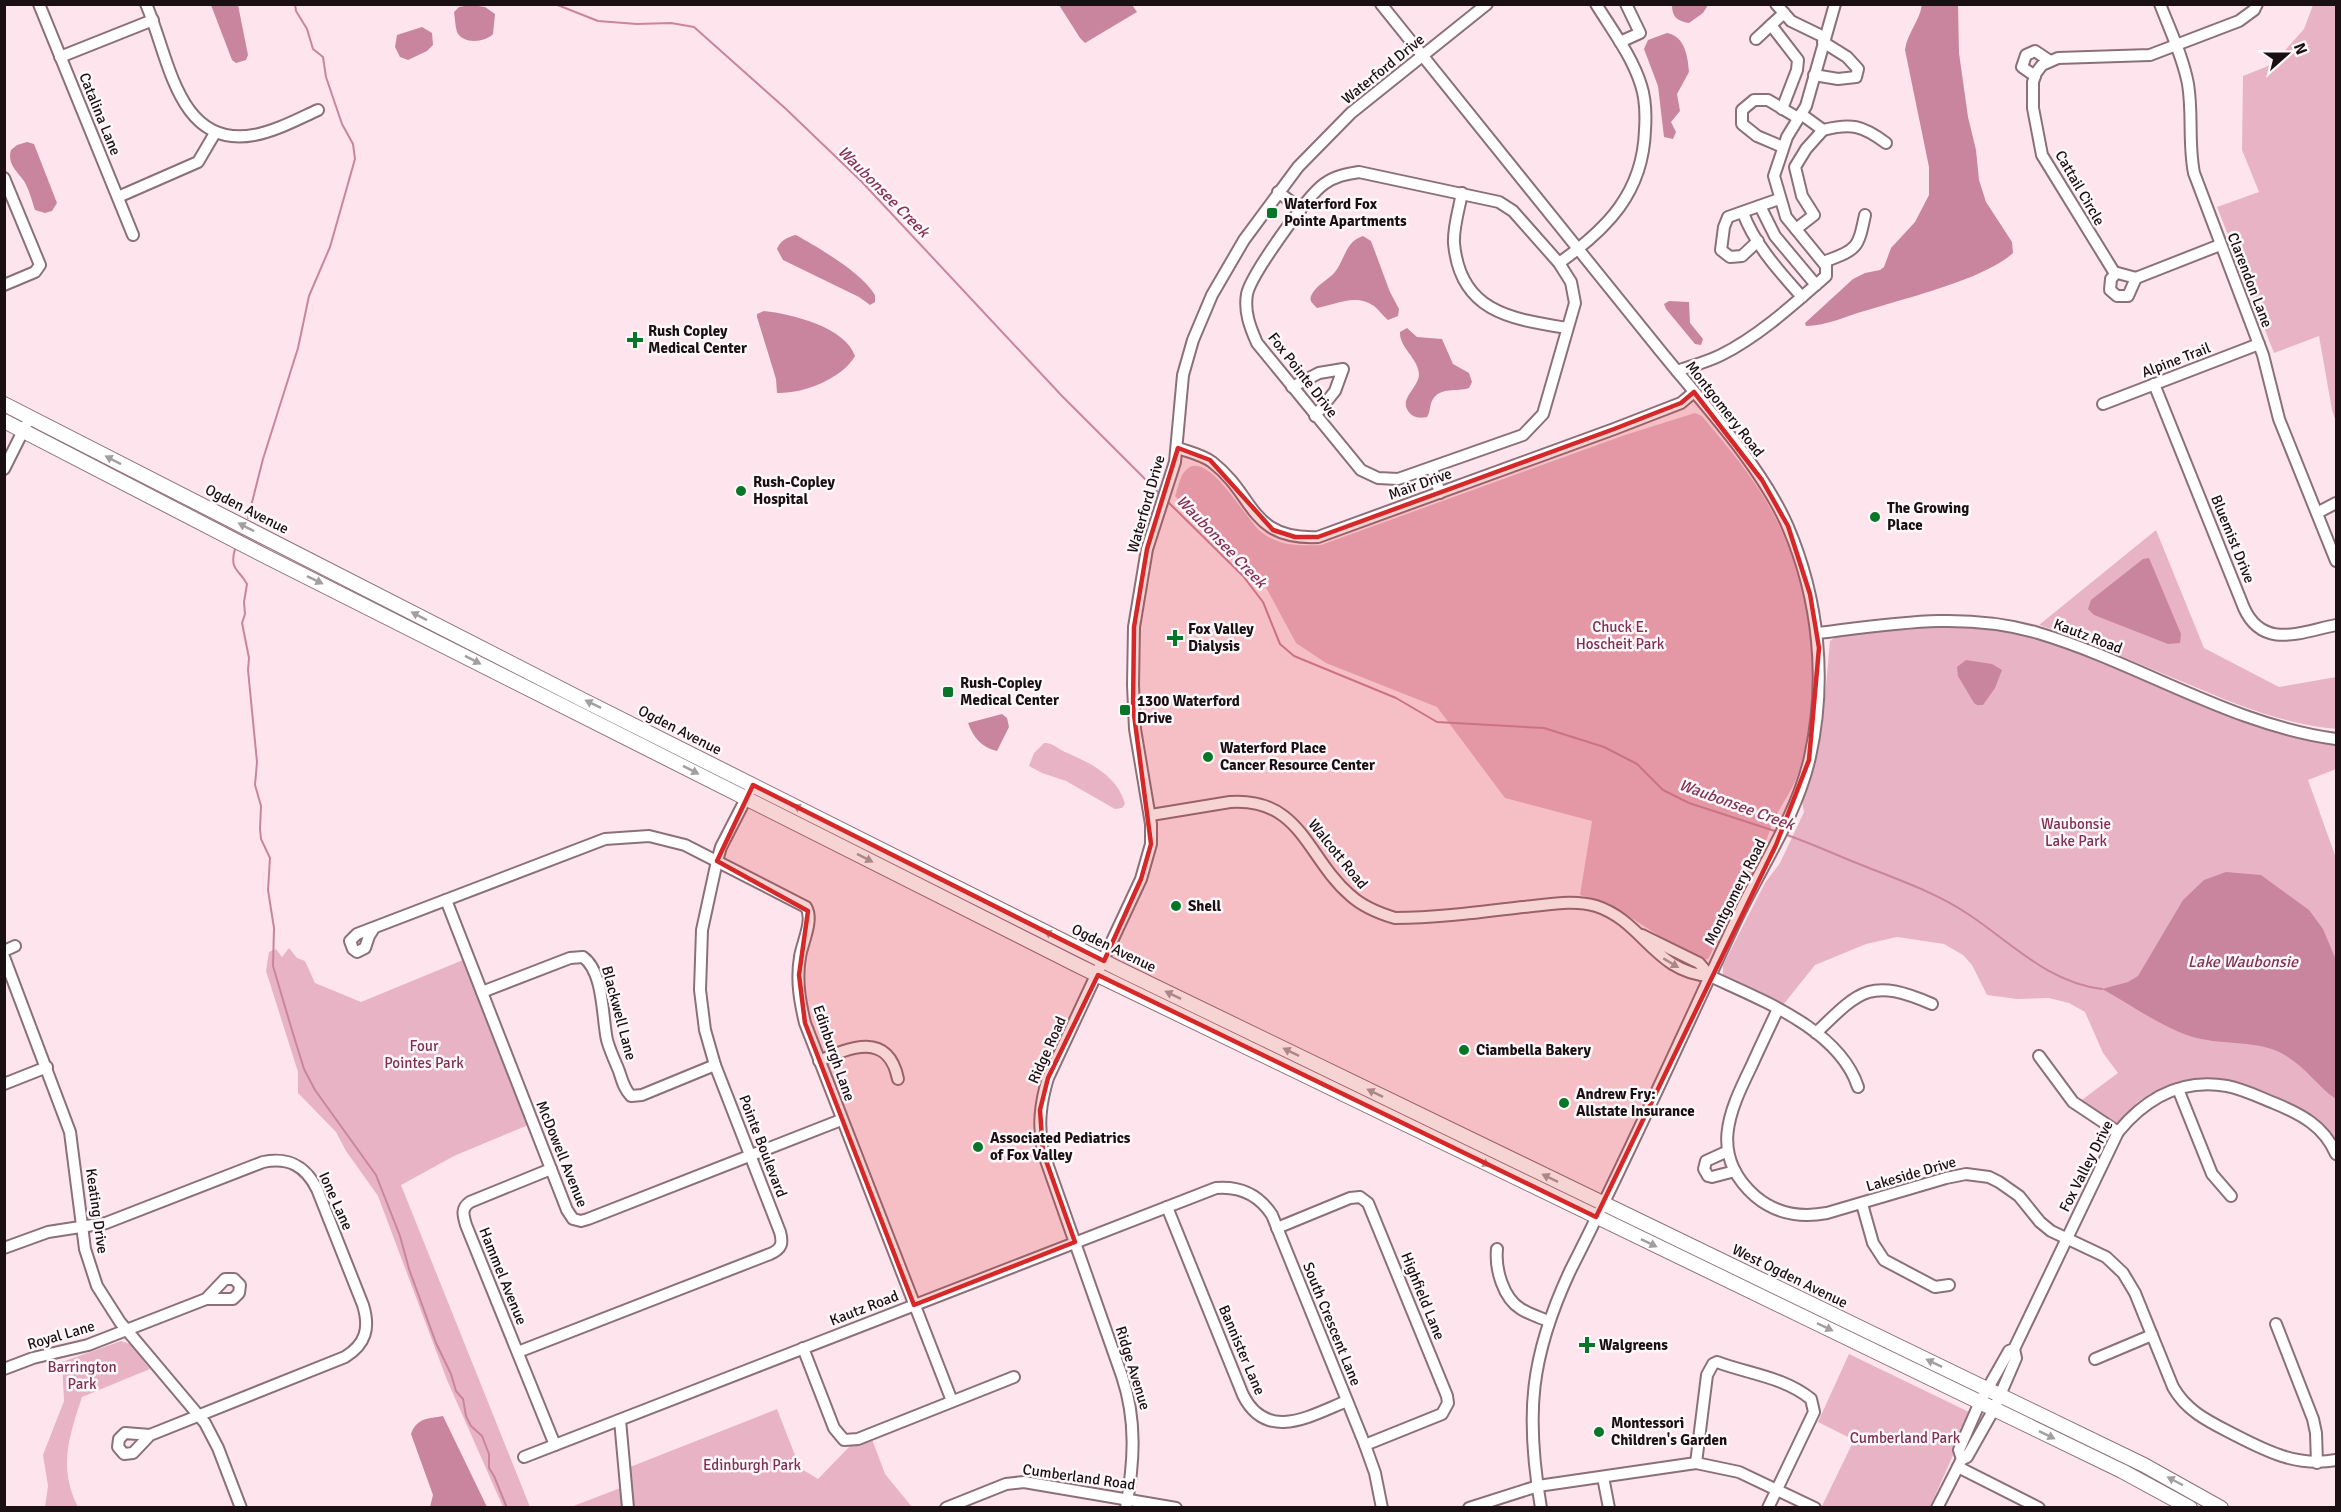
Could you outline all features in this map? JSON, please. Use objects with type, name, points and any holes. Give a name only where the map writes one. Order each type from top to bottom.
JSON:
[{"type":"main road","name":"Ogden Avenue","points":[[4,404],[753,785],[1343,1078]]},
{"type":"main road","name":"Ogden Avenue","points":[[4,421],[267,557],[1098,975],[1332,1090]]},
{"type":"main road","points":[[1332,1090],[1343,1078]]},
{"type":"main road","name":"West Ogden Avenue","points":[[1343,1078],[2144,1465],[2220,1508]]},
{"type":"main road","name":"West Ogden Avenue","points":[[1332,1090],[2122,1471],[2190,1508]]},
{"type":"street","name":"Catalina Lane","points":[[39,4],[133,235]]},
{"type":"street","points":[[146,4],[183,104],[202,125],[215,133],[239,137],[256,135],[318,110]]},
{"type":"street","name":"Montgomery Road","points":[[1381,4],[1745,457],[1779,508],[1801,562],[1818,633],[1818,691],[1809,760],[1788,818],[1744,904],[1548,1321],[1537,1363],[1533,1400],[1533,1455],[1541,1508]]},
{"type":"street","name":"Waterford Drive","points":[[1098,975],[1144,870],[1151,844],[1151,815],[1135,729],[1132,667],[1134,627],[1141,579],[1158,512],[1178,448],[1183,375],[1192,340],[1226,268],[1298,167],[1342,122],[1487,4]]},
{"type":"street","points":[[1559,263],[1607,224],[1626,200],[1642,162],[1646,109],[1641,85],[1620,42],[1596,4]]},
{"type":"street","points":[[1620,42],[1640,33],[1626,4]]},
{"type":"street","points":[[1826,266],[1786,217],[1774,176],[1783,147],[1806,106],[1835,4]]},
{"type":"street","name":"Clarendon Lane","points":[[2160,4],[2188,85],[2190,155],[2194,173],[2259,344],[2279,419],[2337,561]]},
{"type":"street","name":"Cattail Circle","points":[[2220,245],[2136,278],[2128,296],[2117,296],[2110,290],[2111,279],[2115,273],[2042,155],[2033,108],[2035,76],[2022,67],[2025,55],[2035,51],[2050,61],[2058,58],[2138,57],[2176,46],[2239,21],[2254,10],[2257,4]]},
{"type":"street","points":[[1756,39],[1771,25],[1780,9],[1791,21],[1848,57],[1858,69],[1856,77],[1838,79],[1814,75]]},
{"type":"street","points":[[60,57],[153,20]]},
{"type":"street","points":[[1771,25],[1798,60],[1797,70],[1782,109]]},
{"type":"street","points":[[2035,76],[2042,65],[2050,61]]},
{"type":"street","points":[[1783,147],[1757,135],[1742,124],[1742,110],[1754,100],[1768,100],[1823,130]]},
{"type":"street","points":[[1796,229],[1814,214],[1802,196],[1795,167],[1806,149],[1823,130],[1846,124],[1869,130],[1886,142]]},
{"type":"street","points":[[118,197],[198,162],[215,133]]},
{"type":"street","name":"Fox Pointe Drive","points":[[1359,172],[1462,193],[1505,205],[1559,263],[1571,282],[1575,303],[1543,414],[1523,435],[1398,479],[1378,478],[1360,470],[1257,343],[1246,310],[1247,292],[1301,209],[1323,185],[1343,174],[1359,172]]},
{"type":"street","points":[[4,178],[40,265],[35,272],[4,285]]},
{"type":"street","points":[[1278,192],[1301,209]]},
{"type":"street","points":[[1462,193],[1454,242],[1458,268],[1472,292],[1490,308],[1510,318],[1567,328]]},
{"type":"street","points":[[1758,241],[1742,256],[1730,257],[1721,250],[1724,227],[1728,217],[1779,199]]},
{"type":"street","points":[[1760,206],[1775,236],[1816,285]]},
{"type":"street","points":[[1743,213],[1770,259],[1802,297]]},
{"type":"street","points":[[1677,371],[1721,355],[1760,330],[1802,297],[1826,276],[1826,261],[1850,252],[1860,240],[1865,215]]},
{"type":"street","points":[[1770,259],[1784,245]]},
{"type":"street","points":[[2115,273],[2136,278]]},
{"type":"street","name":"Alpine Trail","points":[[2103,404],[2259,344]]},
{"type":"street","points":[[1292,387],[1319,373],[1343,369],[1335,391],[1315,416]]},
{"type":"street","name":"Bluemist Drive","points":[[2154,384],[2244,608],[2255,625],[2262,631],[2277,635],[2337,625]]},
{"type":"street","name":"Mair Drive","points":[[1178,448],[1210,460],[1273,530],[1295,537],[1318,537],[1681,403],[1694,392]]},
{"type":"street","points":[[4,469],[29,417]]},
{"type":"street","points":[[1432,468],[1440,493]]},
{"type":"street","points":[[2317,513],[2337,503]]},
{"type":"street","name":"Kautz Road","points":[[1818,633],[1942,620],[1993,624],[2037,632],[2265,724],[2313,736],[2337,739]]},
{"type":"street","name":"Pointe Boulevard","points":[[518,1352],[770,1254],[782,1244],[780,1232],[715,1065],[701,1011],[699,969],[702,930],[717,861],[721,847],[753,785]]},
{"type":"street","name":"Walcott Road","points":[[1151,815],[1230,802],[1242,801],[1263,805],[1287,818],[1301,831],[1348,894],[1370,909],[1395,918],[1580,904],[1607,911],[1641,935],[1653,951],[1682,969],[1694,975],[1710,976],[1802,1021],[1850,1067],[1858,1087]]},
{"type":"street","name":"Edinburgh Lane","points":[[374,928],[590,843],[618,837],[649,836],[685,845],[801,904],[808,911],[809,917],[799,959],[799,990],[805,1023],[952,1401]]},
{"type":"street","name":"McDowell Avenue","points":[[446,900],[551,1169],[570,1216],[574,1220],[581,1221],[841,1120]]},
{"type":"street","points":[[4,951],[15,946]]},
{"type":"street","name":"Keating Drive","points":[[4,957],[70,1132],[82,1228],[88,1262],[97,1286],[112,1313],[200,1416],[218,1448],[241,1508]]},
{"type":"street","name":"Blackwell Lane","points":[[482,992],[570,958],[583,957],[595,974],[607,1039],[625,1087],[631,1096],[642,1095],[715,1065]]},
{"type":"street","name":"Ridge Road","points":[[1075,1242],[1042,1152],[1040,1110],[1048,1078],[1098,975]]},
{"type":"street","points":[[1816,1032],[1851,999],[1874,990],[1899,991],[1932,1004]]},
{"type":"street","name":"Lakeside Drive","points":[[1778,1009],[1732,1105],[1728,1125],[1728,1151],[1735,1171],[1759,1200],[1785,1213],[1818,1215],[1946,1178],[1966,1174],[1989,1177],[2011,1189],[2024,1201],[2040,1222],[2051,1230],[2106,1257],[2123,1273],[2132,1286],[2173,1387],[2194,1412],[2270,1453],[2317,1463],[2337,1460]]},
{"type":"street","points":[[819,1061],[849,1048],[866,1046],[889,1057],[894,1064],[898,1079]]},
{"type":"street","points":[[2039,1056],[2073,1102],[2118,1132]]},
{"type":"street","points":[[4,1084],[47,1067]]},
{"type":"street","name":"Fox Valley Drive","points":[[1937,1508],[1960,1463],[1967,1457],[1994,1409],[1994,1392],[2009,1351],[2014,1349],[2118,1132],[2140,1108],[2162,1094],[2178,1089],[2203,1084],[2227,1086],[2297,1112],[2322,1131],[2337,1154]]},
{"type":"street","points":[[2178,1089],[2212,1174],[2231,1196]]},
{"type":"street","points":[[1728,1151],[1706,1161],[1704,1169],[1708,1176],[1712,1177],[1735,1171]]},
{"type":"street","name":"Ione Lane","points":[[4,1248],[36,1235],[115,1221],[272,1160],[298,1165],[313,1181],[363,1305],[366,1316],[365,1338],[360,1346],[345,1357],[150,1435]]},
{"type":"street","name":"Hammel Avenue","points":[[551,1169],[470,1202],[465,1205],[463,1212],[466,1225],[555,1445]]},
{"type":"street","name":"South Crescent Lane","points":[[1216,1188],[1227,1187],[1249,1192],[1266,1206],[1277,1227],[1365,1445],[1375,1473],[1382,1508]]},
{"type":"street","name":"Kautz Road","points":[[524,1457],[1216,1188]]},
{"type":"street","name":"Highfield Lane","points":[[1277,1227],[1355,1197],[1360,1197],[1368,1203],[1376,1220],[1448,1403],[1447,1409],[1437,1417],[1365,1445]]},
{"type":"street","points":[[1862,1204],[1873,1243],[1884,1260],[1935,1287],[1949,1285]]},
{"type":"street","name":"Bannister Lane","points":[[1167,1207],[1243,1395],[1250,1407],[1266,1419],[1290,1422],[1347,1401]]},
{"type":"street","name":"Ridge Avenue","points":[[1075,1242],[1122,1376],[1131,1409],[1134,1449],[1127,1503]]},
{"type":"street","points":[[1497,1249],[1499,1274],[1514,1303],[1520,1309],[1548,1321]]},
{"type":"street","name":"Royal Lane","points":[[4,1369],[78,1348],[206,1299]]},
{"type":"street","points":[[2276,1324],[2313,1419],[2317,1463]]},
{"type":"street","points":[[2095,1359],[2152,1335]]},
{"type":"street","points":[[803,1348],[834,1428],[844,1440],[858,1439],[1014,1377]]},
{"type":"street","points":[[1696,1463],[1709,1367],[1717,1362],[1739,1370],[1761,1374],[1800,1391],[1811,1399],[1814,1412],[1768,1508]]},
{"type":"street","name":"Fox Valley Drive","points":[[1960,1463],[1959,1450],[1980,1402],[1994,1392]]},
{"type":"street","points":[[620,1420],[628,1508]]},
{"type":"street","points":[[1469,1508],[1538,1486],[1696,1463],[1739,1472],[1815,1508]]},
{"type":"street","points":[[1960,1463],[2039,1508]]},
{"type":"street","points":[[1603,1477],[1609,1508]]},
{"type":"street","name":"Cumberland Road","points":[[946,1508],[974,1502],[1006,1484],[1024,1482],[1127,1503],[1176,1508]]},
{"type":"highlighted area","points":[[1694,392],[1762,480],[1788,526],[1810,594],[1819,648],[1809,760],[1776,845],[1596,1217],[1098,975],[1048,1078],[1040,1110],[1043,1152],[1075,1242],[914,1305],[805,1023],[799,975],[808,911],[717,861],[753,785],[1104,961],[1141,879],[1151,844],[1133,707],[1134,627],[1147,549],[1178,448],[1210,460],[1273,530],[1295,537],[1318,537],[1614,429],[1681,403]]},
{"type":"green space","points":[[2313,5],[2336,5],[2336,422],[2319,336],[2274,353],[2217,207],[2259,192],[2242,150],[2243,76],[2273,64],[2304,29]]},
{"type":"green space","name":"Chuck E. Hoscheit Park","points":[[1695,413],[1702,416],[1738,460],[1776,519],[1791,553],[1802,588],[1813,662],[1808,736],[1797,778],[1774,820],[1761,854],[1735,907],[1708,959],[1703,960],[1672,944],[1608,903],[1580,895],[1592,821],[1505,798],[1437,707],[1326,663],[1296,643],[1262,580],[1209,536],[1175,496],[1185,471],[1194,466],[1203,468],[1225,487],[1253,524],[1267,536],[1289,544],[1321,545],[1625,435]]},
{"type":"green space","points":[[95,460],[163,490],[494,660],[424,629]]},
{"type":"green space","points":[[2156,530],[2204,648],[2279,687],[2336,677],[2336,729],[2297,723],[2260,712],[2039,625]]},
{"type":"green space","name":"Waubonsie Lake Park","points":[[1938,626],[2002,630],[2051,642],[2260,728],[2295,737],[2336,742],[2336,769],[2308,780],[2336,858],[2336,1143],[2315,1120],[2284,1100],[2250,1086],[2211,1078],[2181,1082],[2154,1092],[2113,1124],[2079,1102],[2118,1073],[2103,1053],[2085,1012],[2069,1003],[2049,998],[2017,999],[1987,995],[1972,965],[1963,955],[1944,944],[1897,937],[1866,944],[1815,965],[1783,1005],[1723,975],[1723,965],[1765,883],[1780,863],[1804,812],[1802,801],[1815,759],[1823,718],[1830,641],[1837,636]]},
{"type":"green space","points":[[1044,743],[1101,771],[1116,785],[1125,804],[1122,808],[1115,809],[1066,781],[1029,766],[1034,753]]},
{"type":"green space","name":"Four Pointes Park","points":[[289,948],[297,958],[305,961],[315,983],[361,1002],[463,960],[528,1125],[454,1156],[401,1185],[530,1507],[503,1507],[447,1380],[378,1196],[346,1151],[336,1132],[298,1093],[298,1072],[266,971],[269,952],[276,949],[282,957]]},
{"type":"green space","name":"Barrington Park","points":[[121,1341],[130,1344],[150,1369],[82,1397],[73,1425],[67,1465],[68,1479],[78,1507],[45,1507],[48,1486],[43,1455],[64,1401],[62,1362]]},
{"type":"green space","name":"Cumberland Park","points":[[1849,1354],[1969,1412],[1962,1435],[1930,1507],[1822,1506],[1854,1440],[1818,1422]]},
{"type":"green space","name":"Edinburgh Park","points":[[777,1409],[800,1468],[818,1479],[850,1446],[872,1439],[885,1474],[912,1507],[568,1508],[631,1484],[630,1467]]},
{"type":"water","points":[[1672,4],[1708,5],[1703,13],[1689,23],[1676,18]]},
{"type":"water","points":[[1922,4],[1958,5],[1959,53],[1979,180],[1986,202],[2012,242],[2013,253],[1984,271],[1944,287],[1829,322],[1806,326],[1805,323],[1853,279],[1884,267],[1891,248],[1915,222],[1929,195],[1929,167],[1905,50]]},
{"type":"water","points":[[211,5],[238,5],[248,55],[246,60],[236,63],[232,60]]},
{"type":"water","points":[[471,5],[485,7],[495,14],[493,34],[490,37],[475,41],[464,39],[457,32],[454,12],[459,7]]},
{"type":"water","points":[[1059,5],[1132,5],[1137,12],[1085,43]]},
{"type":"water","points":[[422,27],[432,33],[433,45],[427,51],[408,60],[400,57],[395,47],[397,35]]},
{"type":"water","points":[[1667,33],[1678,38],[1682,43],[1689,72],[1677,94],[1680,111],[1671,122],[1676,132],[1673,139],[1664,137],[1658,86],[1644,49],[1648,40]]},
{"type":"water","points":[[27,142],[34,144],[57,203],[52,211],[45,213],[35,210],[26,184],[10,159],[11,150]]},
{"type":"water","points":[[796,235],[839,261],[860,278],[875,295],[875,302],[870,305],[859,297],[783,260],[777,249],[778,246],[784,240]]},
{"type":"water","points":[[1363,236],[1371,241],[1390,292],[1399,309],[1398,316],[1388,320],[1374,306],[1360,300],[1317,308],[1311,301],[1313,292],[1335,272],[1349,246],[1357,238]]},
{"type":"water","points":[[1669,301],[1689,302],[1690,323],[1703,339],[1701,345],[1695,344],[1666,309],[1664,304]]},
{"type":"water","points":[[764,311],[789,315],[829,330],[849,346],[855,356],[841,372],[820,384],[798,391],[777,393],[776,379],[757,317],[757,314]]},
{"type":"water","points":[[1407,328],[1417,337],[1442,339],[1453,364],[1469,373],[1472,382],[1469,388],[1444,391],[1436,395],[1427,417],[1413,416],[1406,405],[1406,400],[1419,374],[1418,368],[1400,337],[1400,332]]},
{"type":"water","points":[[2149,558],[2181,634],[2180,643],[2168,644],[2094,615],[2088,609],[2091,600],[2143,559]]},
{"type":"water","points":[[1966,660],[1992,664],[2002,670],[1995,688],[1983,705],[1974,703],[1958,676],[1957,667]]},
{"type":"water","points":[[1002,714],[1007,718],[1009,727],[997,751],[979,741],[968,723]]},
{"type":"water","name":"Lake Waubonsie","points":[[2226,872],[2261,875],[2309,910],[2323,929],[2336,960],[2336,1099],[2298,1064],[2283,1054],[2263,1047],[2197,1038],[2173,1030],[2102,989],[2128,982],[2138,976],[2183,900],[2204,880]]},
{"type":"water","points":[[443,1416],[487,1507],[430,1507],[433,1495],[411,1434],[420,1422]]},
{"type":"waterway","points":[[248,518],[263,459],[298,348],[309,296],[330,247],[355,159],[353,144],[342,124],[326,77],[323,57],[313,49],[307,29],[296,11],[295,4]]},
{"type":"waterway","name":"Waubonsee Creek","points":[[555,4],[598,21],[637,24],[671,23],[694,27],[786,109],[861,181],[1062,396],[1160,494]]},
{"type":"waterway","name":"Waubonsee Creek","points":[[1166,500],[1243,576],[1263,602],[1280,644],[1294,656],[1396,698],[1437,722],[1544,728],[1604,747],[1637,764],[1663,790],[1689,803],[1778,832]]},
{"type":"waterway","points":[[235,549],[234,565],[247,584],[245,614],[242,623],[249,658],[248,670],[257,762],[255,785],[261,806],[261,839],[270,858],[268,890],[274,928],[273,966],[304,1069],[315,1090],[376,1175],[400,1236],[409,1269],[436,1343],[451,1374],[456,1391],[463,1399],[466,1416],[471,1426],[482,1436],[489,1454],[489,1468],[507,1508]]},
{"type":"waterway","name":"Waubonsee Creek","points":[[1784,834],[1931,893],[1956,906],[2047,970],[2082,985],[2102,989]]},
{"type":"place","name":"Waterford Fox Pointe Apartments","points":[[1272,213]]},
{"type":"place","name":"Rush Copley Medical Center","points":[[635,340]]},
{"type":"place","name":"Rush-Copley Hospital","points":[[741,491]]},
{"type":"place","name":"The Growing Place","points":[[1875,517]]},
{"type":"place","name":"Fox Valley Dialysis","points":[[1175,638]]},
{"type":"place","name":"Rush-Copley Medical Center","points":[[948,692]]},
{"type":"place","name":"1300 Waterford Drive","points":[[1125,710]]},
{"type":"place","name":"Waterford Place Cancer Resource Center","points":[[1208,757]]},
{"type":"place","name":"Shell","points":[[1176,906]]},
{"type":"place","name":"Ciambella Bakery","points":[[1464,1050]]},
{"type":"place","name":"Andrew Fry: Allstate Insurance","points":[[1564,1103]]},
{"type":"place","name":"Associated Pediatrics of Fox Valley","points":[[978,1147]]},
{"type":"place","name":"Walgreens","points":[[1587,1345]]},
{"type":"place","name":"Montessori Children's Garden","points":[[1599,1432]]}]
